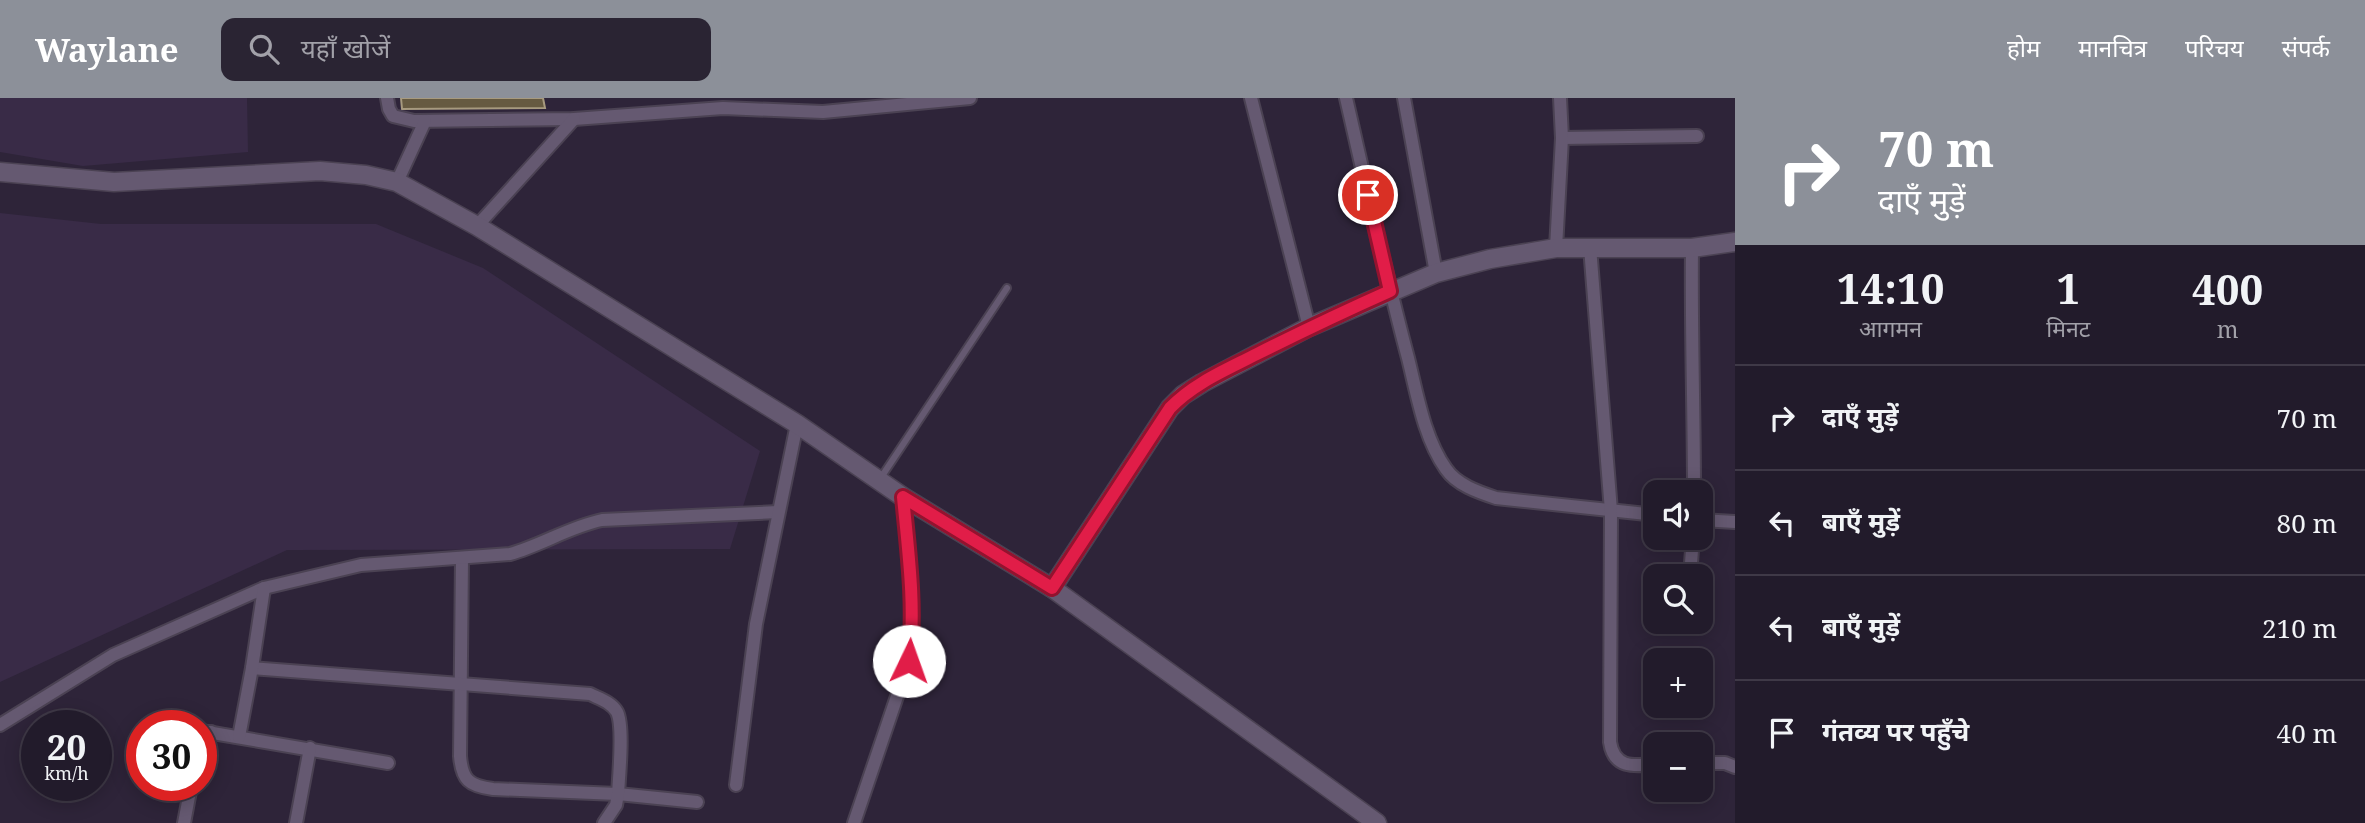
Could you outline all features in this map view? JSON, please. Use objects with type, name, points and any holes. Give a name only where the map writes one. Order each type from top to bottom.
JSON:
[{"type":"street","points":[[387,98],[389,109],[394,116],[403,120],[425,121],[574,119],[662,105],[823,112],[970,98]]},
{"type":"street","points":[[823,98],[823,112]]},
{"type":"street","points":[[1251,98],[1304,330]]},
{"type":"street","points":[[1346,98],[1390,291],[1423,417],[1446,469],[1476,492],[1496,498],[1643,514]]},
{"type":"street","points":[[1404,98],[1436,273]]},
{"type":"street","points":[[1556,248],[1562,138],[1560,98]]},
{"type":"street","points":[[477,226],[574,119]]},
{"type":"street","points":[[397,182],[425,121]]},
{"type":"street","points":[[1562,138],[1697,136]]},
{"type":"street","points":[[0,172],[114,182],[320,171],[366,175],[397,182],[477,226],[797,424],[903,497],[1052,588],[1377,823]]},
{"type":"street","points":[[1052,588],[1170,408],[1183,395],[1202,383],[1304,330],[1436,273],[1498,258],[1556,248],[1692,248],[1735,242]]},
{"type":"street","points":[[1590,247],[1611,511],[1611,753],[1626,764],[1643,764]]},
{"type":"street","points":[[1692,248],[1694,480]]},
{"type":"street","points":[[736,785],[755,624],[797,424]]},
{"type":"street","points":[[854,823],[909,661],[909,569],[903,497]]},
{"type":"street","points":[[0,725],[113,655],[264,588],[361,565],[510,554],[578,525],[602,520],[778,512]]},
{"type":"street","points":[[1713,521],[1735,522]]},
{"type":"street","points":[[462,558],[460,756],[461,768],[467,780],[477,787],[493,789],[618,794],[697,802]]},
{"type":"street","points":[[239,737],[264,588]]},
{"type":"street","points":[[252,668],[590,694],[608,702],[617,713],[620,727],[618,794],[604,823]]},
{"type":"street","points":[[217,734],[310,748],[388,764]]},
{"type":"street","points":[[296,823],[310,748]]},
{"type":"street","points":[[1713,763],[1725,763],[1735,767]]},
{"type":"street","points":[[184,823],[188,801]]},
{"type":"lane","points":[[880,480],[1007,288]]},
{"type":"shaded area","points":[[0,98],[247,98],[248,152],[83,166],[0,152]]},
{"type":"shaded area","points":[[0,213],[101,224],[376,224],[483,268],[760,451],[730,549],[287,550],[0,682]]},
{"type":"building","points":[[401,98],[543,98],[545,108],[402,109]]},
{"type":"route","points":[[909,661],[909,569],[903,497],[1052,588],[1170,408],[1183,395],[1309,327],[1390,291],[1368,195]]}]
